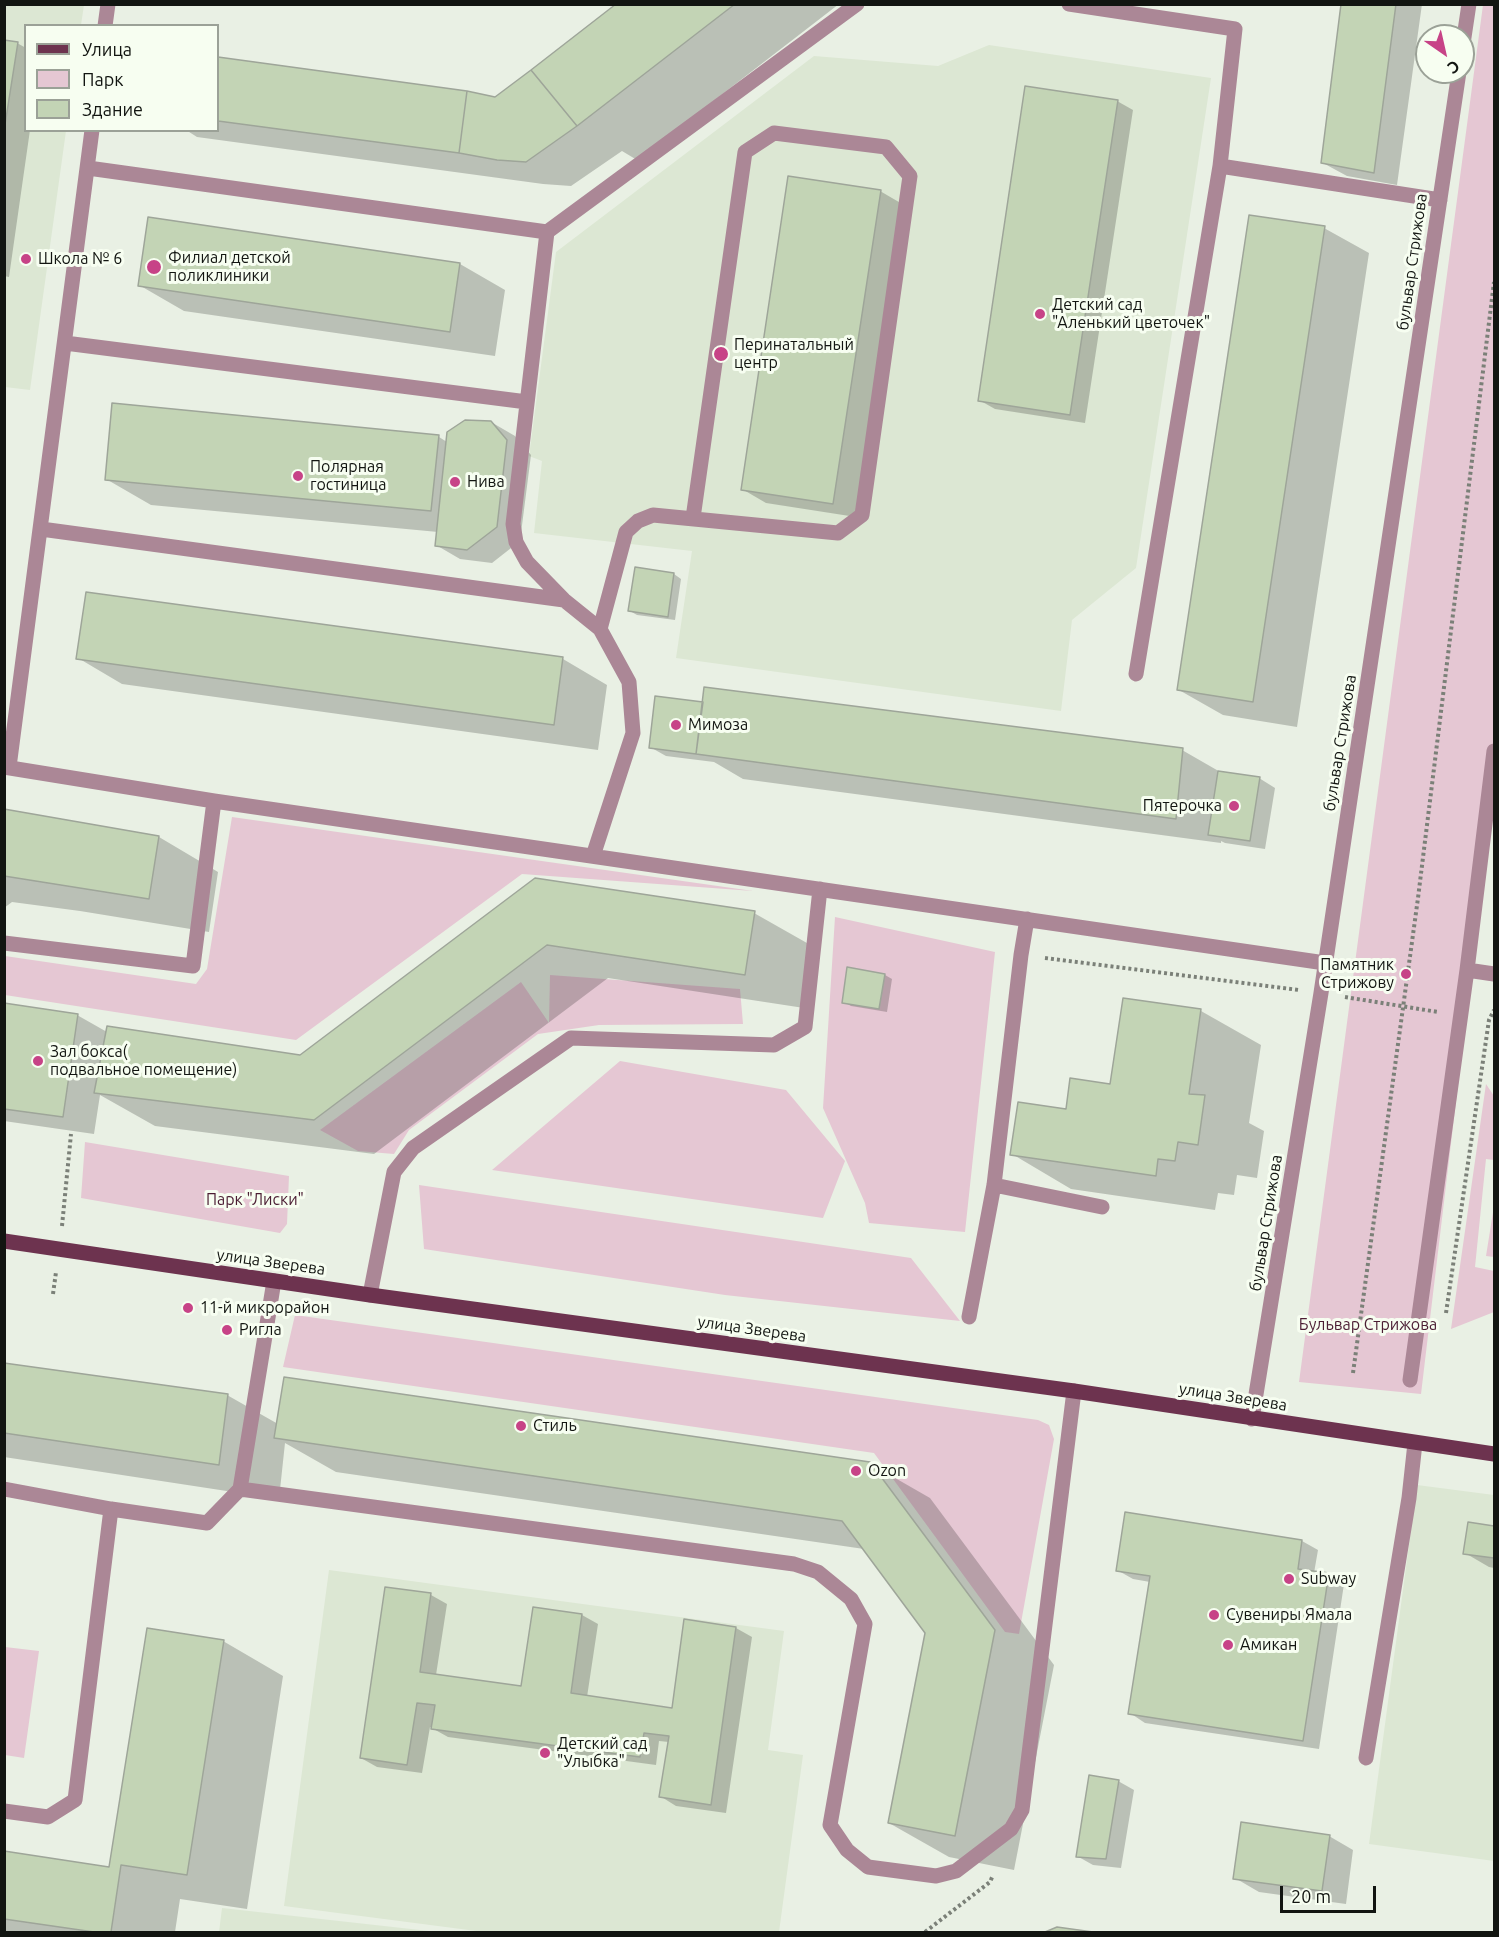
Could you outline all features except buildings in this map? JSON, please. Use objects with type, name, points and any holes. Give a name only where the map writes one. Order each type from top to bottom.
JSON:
[{"type":"main road","name":"улица Зверева","points":[[4,1241],[370,1295],[1074,1391],[1494,1454]]},
{"type":"street","points":[[105,24],[108,4]]},
{"type":"street","points":[[88,168],[547,231],[857,4]]},
{"type":"street","points":[[1070,4],[1235,29],[1220,166],[1136,674]]},
{"type":"street","points":[[1466,24],[1469,4]]},
{"type":"street","name":"бульвар Стрижова","points":[[1252,1419],[1321,993],[1457,84]]},
{"type":"street","points":[[92,132],[41,529],[7,767],[214,801],[1325,963]]},
{"type":"street","points":[[600,629],[626,532],[638,521],[653,515],[838,533],[862,515],[910,176],[886,147],[774,133],[745,152],[693,518]]},
{"type":"street","points":[[1220,166],[1440,200]]},
{"type":"street","points":[[547,231],[513,524],[516,542],[527,562],[564,600],[600,629],[629,682],[633,733],[592,856]]},
{"type":"street","points":[[65,343],[527,402]]},
{"type":"street","points":[[41,529],[564,600]]},
{"type":"street","points":[[1410,1380],[1461,1016],[1494,751]]},
{"type":"street","points":[[4,943],[193,966],[214,801]]},
{"type":"street","points":[[370,1295],[394,1172],[413,1148],[571,1038],[774,1045],[805,1027],[820,889]]},
{"type":"street","points":[[969,1317],[994,1185],[1027,920]]},
{"type":"street","points":[[1467,970],[1494,974]]},
{"type":"street","points":[[994,1185],[1102,1207]]},
{"type":"street","points":[[4,1489],[111,1509],[207,1523],[240,1489],[274,1281]]},
{"type":"street","points":[[240,1489],[794,1564],[818,1572],[851,1599],[865,1624],[830,1825],[846,1850],[868,1867],[936,1876],[956,1871],[1002,1836],[1011,1829],[1022,1810],[1074,1391]]},
{"type":"street","points":[[1366,1758],[1409,1498],[1415,1443]]},
{"type":"street","points":[[4,1811],[48,1816],[75,1800],[111,1509]]},
{"type":"path","points":[[1353,1374],[1404,1006],[1494,282]]},
{"type":"path","points":[[1021,955],[1321,993],[1490,1020]]},
{"type":"path","points":[[1446,1313],[1490,1020],[1494,1010]]},
{"type":"path","points":[[53,1294],[60,1249],[71,1134]]},
{"type":"shaded area","name":"Школа № 6","points":[[5,5],[84,5],[81,24],[24,24],[24,132],[66,132],[30,390],[5,387]]},
{"type":"shaded area","points":[[989,45],[1211,78],[1136,568],[1072,620],[1061,711],[676,658],[692,551],[534,533],[542,461],[529,456],[556,252],[814,56],[938,66]]},
{"type":"shaded area","points":[[1417,1485],[1494,1495],[1494,1861],[1369,1844]]},
{"type":"shaded area","name":"Детский сад \"Улыбка\"","points":[[329,1570],[784,1631],[768,1750],[803,1755],[779,1932],[484,1932],[284,1906]]},
{"type":"shaded area","points":[[222,1908],[438,1932],[219,1932]]},
{"type":"green space","name":"Бульвар Стрижова","points":[[1483,5],[1494,5],[1494,784],[1421,1394],[1299,1382],[1472,84],[1475,84],[1475,65]]},
{"type":"green space","points":[[232,817],[753,891],[522,874],[296,1040],[5,995],[5,956],[196,984],[207,969]]},
{"type":"green space","points":[[835,917],[995,952],[965,1232],[869,1223],[865,1203],[823,1108]]},
{"type":"green space","points":[[550,975],[740,989],[743,1024],[599,1025],[538,1034],[409,1130],[394,1154],[358,1151],[320,1130],[521,982],[549,1023]]},
{"type":"green space","points":[[620,1061],[786,1090],[845,1161],[823,1218],[492,1170]]},
{"type":"green space","points":[[1486,1084],[1494,1096],[1494,1160],[1486,1159],[1475,1267],[1494,1271],[1494,1312],[1451,1329]]},
{"type":"green space","name":"Парк \"Лиски\"","points":[[85,1142],[289,1176],[287,1224],[280,1233],[81,1198]]},
{"type":"green space","points":[[419,1185],[911,1258],[960,1321],[725,1295],[424,1249]]},
{"type":"green space","points":[[1494,1206],[1494,1257],[1486,1256]]},
{"type":"green space","points":[[295,1315],[1038,1420],[1049,1425],[1054,1439],[1019,1634],[1005,1632],[874,1453],[283,1367]]},
{"type":"green space","points":[[5,1647],[39,1651],[24,1758],[5,1755]]},
{"type":"place","name":"Школа № 6","points":[[26,259]]},
{"type":"place","name":"Филиал детской поликлиники","points":[[154,267]]},
{"type":"place","name":"Детский сад \"Аленький цветочек\"","points":[[1040,314]]},
{"type":"place","name":"Перинатальный центр","points":[[721,354]]},
{"type":"place","name":"Полярная гостиница","points":[[298,476]]},
{"type":"place","name":"Нива","points":[[455,482]]},
{"type":"place","name":"Мимоза","points":[[676,725]]},
{"type":"place","name":"Пятерочка","points":[[1234,806]]},
{"type":"place","name":"Памятник Стрижову","points":[[1406,974]]},
{"type":"place","name":"Зал бокса( подвальное помещение)","points":[[38,1061]]},
{"type":"place","name":"11-й микрорайон","points":[[188,1308]]},
{"type":"place","name":"Ригла","points":[[227,1330]]},
{"type":"place","name":"Стиль","points":[[521,1426]]},
{"type":"place","name":"Ozon","points":[[856,1471]]},
{"type":"place","name":"Subway","points":[[1289,1579]]},
{"type":"place","name":"Cувениры Ямала","points":[[1214,1615]]},
{"type":"place","name":"Амикан","points":[[1228,1645]]},
{"type":"place","name":"Детский сад \"Улыбка\"","points":[[545,1753]]}]
